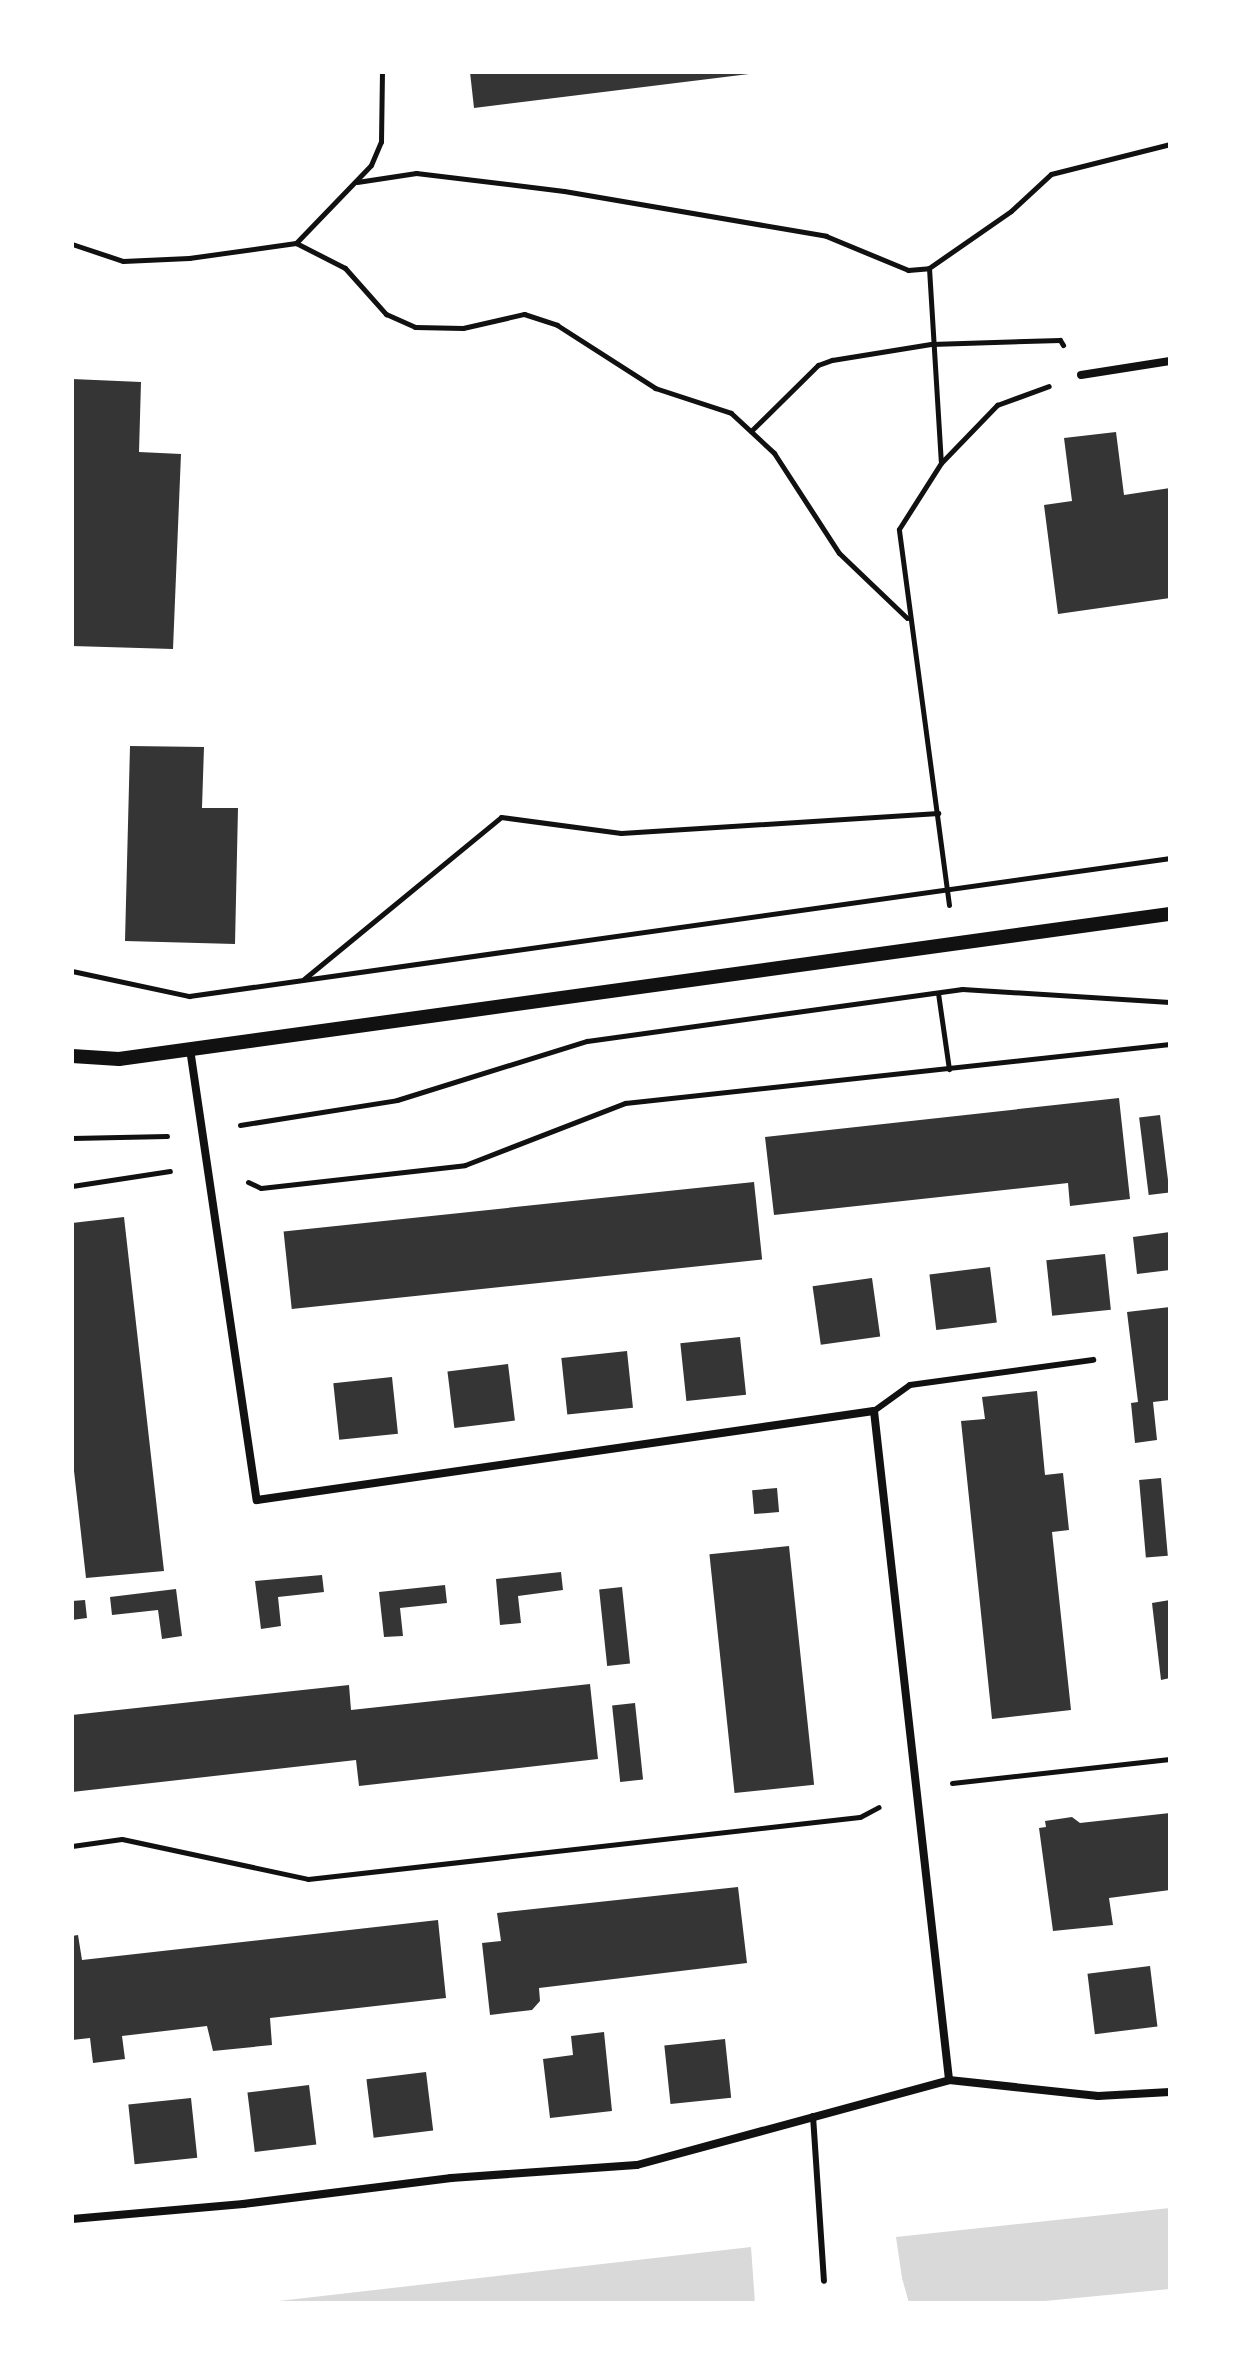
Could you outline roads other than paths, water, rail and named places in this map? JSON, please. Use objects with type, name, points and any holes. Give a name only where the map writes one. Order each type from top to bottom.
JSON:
[{"type":"street","points":[[1081,375],[1170,361]]},
{"type":"street","points":[[72,1056],[119,1059],[955,940],[1170,914]]},
{"type":"street","points":[[190,1049],[211,1165],[257,1500],[874,1411],[919,1787],[949,2080]]},
{"type":"street","points":[[72,2219],[243,2204],[451,2178],[637,2165],[949,2080],[1098,2096],[1170,2092]]},
{"type":"lane","points":[[874,1411],[910,1385],[1093,1360]]},
{"type":"lane","points":[[813,2116],[824,2281]]}]
